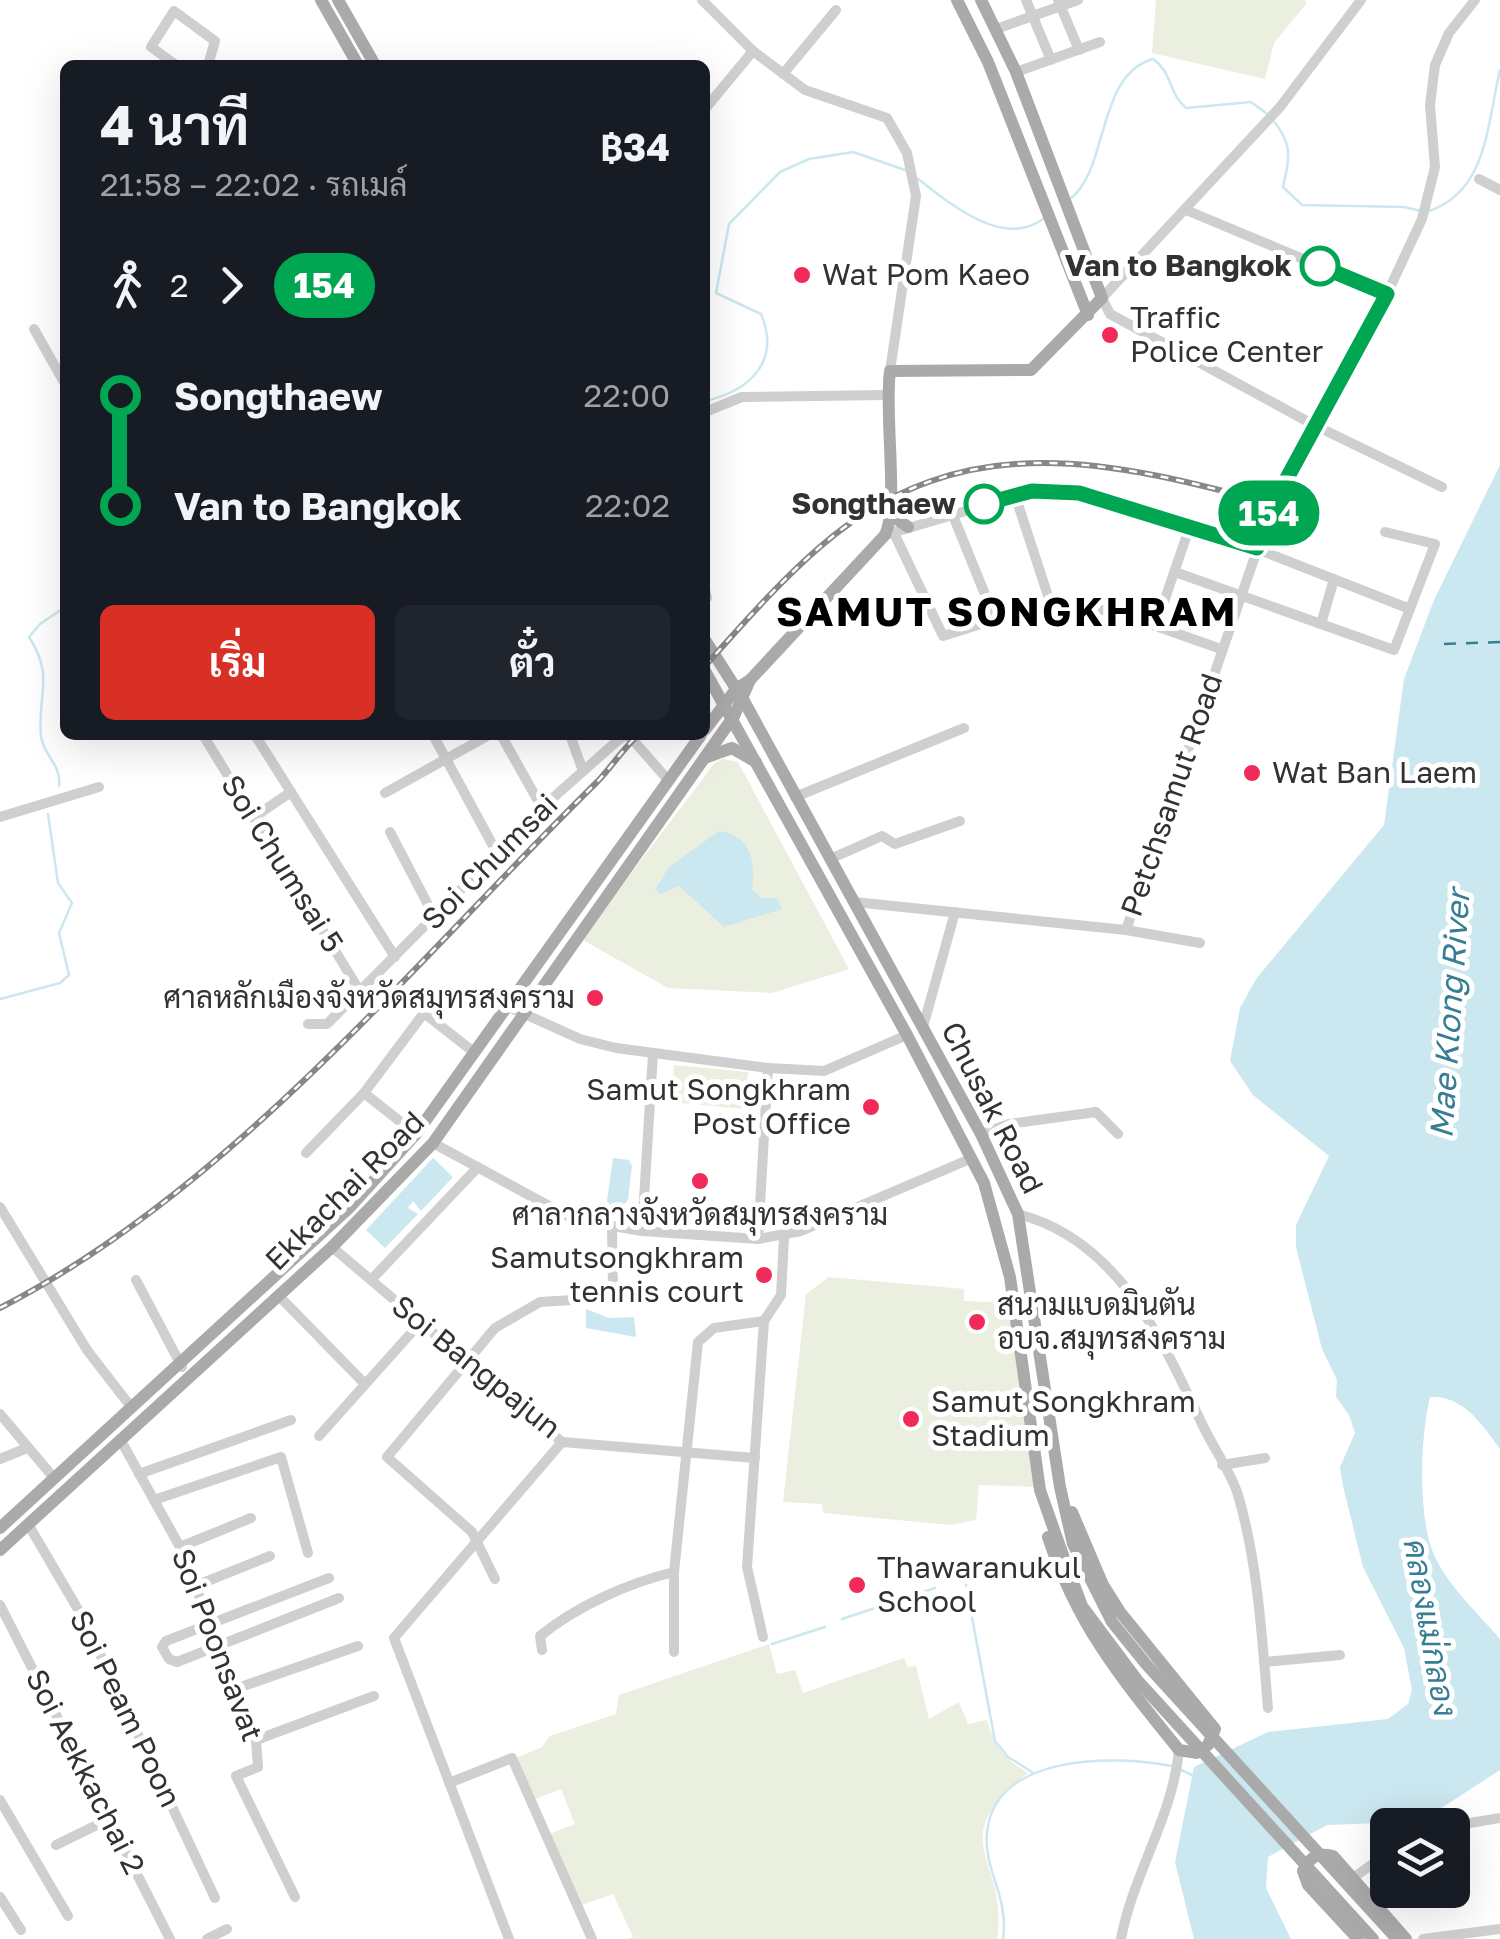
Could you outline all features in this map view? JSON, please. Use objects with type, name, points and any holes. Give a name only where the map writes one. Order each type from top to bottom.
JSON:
[{"type":"main road","points":[[321,0],[351,60]]},
{"type":"main road","points":[[338,0],[372,60]]},
{"type":"main road","points":[[957,0],[988,62],[1088,315]]},
{"type":"main road","points":[[740,695],[889,533],[892,515],[886,395],[890,371],[1031,370],[1102,298],[1016,72],[981,0]]},
{"type":"main road","points":[[892,515],[908,527]]},
{"type":"main road","name":"Chusak Road","points":[[710,648],[740,695],[923,1027],[981,1134],[1018,1214],[1066,1544],[1082,1606],[1138,1681],[1374,1939]]},
{"type":"main road","name":"Chusak Road","points":[[710,679],[734,716],[786,818],[907,1034],[989,1198],[1007,1260],[1040,1490],[1066,1544],[1112,1622],[1146,1664],[1398,1939]]},
{"type":"main road","name":"Ekkachai Road","points":[[710,723],[725,703],[740,695]]},
{"type":"main road","name":"Ekkachai Road","points":[[0,1528],[131,1407],[185,1370],[332,1247],[433,1143],[734,716],[740,695]]},
{"type":"main road","name":"Ekkachai Road","points":[[0,1550],[120,1439],[350,1207],[416,1134],[697,740]]},
{"type":"main road","points":[[702,760],[732,748],[758,764]]},
{"type":"main road","points":[[786,818],[799,803]]},
{"type":"main road","points":[[1040,1490],[1048,1537],[1077,1614],[1179,1755],[1197,1753],[1208,1745],[1214,1729],[1103,1585],[1060,1488]]},
{"type":"main road","points":[[1358,1939],[1308,1886],[1303,1871],[1309,1858],[1322,1853],[1333,1856],[1406,1939]]},
{"type":"street","points":[[702,0],[753,51],[806,90],[887,118],[908,153],[916,196],[890,371]]},
{"type":"street","points":[[1026,0],[1052,60]]},
{"type":"street","points":[[996,29],[1059,3],[1078,0]]},
{"type":"street","points":[[1361,0],[1280,107],[1102,298],[1110,314],[1314,425],[1442,487]]},
{"type":"street","name":"Petchsamut Road","points":[[1126,930],[1273,504],[1387,294],[1422,219],[1432,188],[1430,105],[1435,64],[1449,33],[1474,0]]},
{"type":"street","points":[[1059,3],[1079,50]]},
{"type":"street","points":[[783,74],[836,10]]},
{"type":"street","points":[[169,60],[151,47],[174,11],[215,41],[209,60]]},
{"type":"street","points":[[1016,72],[1100,42]]},
{"type":"street","points":[[710,103],[753,51]]},
{"type":"street","points":[[1479,179],[1500,190]]},
{"type":"street","points":[[1186,210],[1387,294]]},
{"type":"street","points":[[34,330],[60,375]]},
{"type":"street","points":[[710,410],[742,397],[886,395]]},
{"type":"street","points":[[1221,649],[1116,612],[1050,602],[943,636],[889,533],[1015,495],[1079,493],[1257,548],[1410,608]]},
{"type":"street","points":[[1015,495],[1050,602]]},
{"type":"street","points":[[952,513],[995,619]]},
{"type":"street","points":[[1156,625],[1190,526]]},
{"type":"street","points":[[1175,572],[1394,650],[1434,544],[1386,532]]},
{"type":"street","points":[[1321,624],[1334,579]]},
{"type":"street","points":[[799,803],[964,728]]},
{"type":"street","name":"Soi Chumsai 5","points":[[206,740],[361,992]]},
{"type":"street","points":[[259,740],[395,957]]},
{"type":"street","points":[[435,740],[497,853]]},
{"type":"street","points":[[386,793],[480,740]]},
{"type":"street","points":[[504,740],[542,808]]},
{"type":"street","points":[[572,740],[583,771]]},
{"type":"street","name":"Soi Chumsai","points":[[308,1024],[327,1024],[542,808],[621,740]]},
{"type":"street","name":"Soi Chumsai","points":[[630,740],[668,780]]},
{"type":"street","points":[[0,817],[99,787]]},
{"type":"street","points":[[254,817],[291,792]]},
{"type":"street","points":[[830,860],[882,836],[896,844],[960,822]]},
{"type":"street","points":[[390,832],[434,918]]},
{"type":"street","points":[[854,902],[1126,930],[1200,943]]},
{"type":"street","points":[[923,1027],[954,912]]},
{"type":"street","points":[[507,1006],[580,1039],[654,1054],[768,1068],[824,1071],[907,1034]]},
{"type":"street","points":[[306,1154],[364,1093],[424,1013],[475,1053]]},
{"type":"street","points":[[642,1231],[654,1054]]},
{"type":"street","points":[[758,1239],[768,1068]]},
{"type":"street","points":[[364,1093],[416,1134]]},
{"type":"street","points":[[981,1134],[1009,1124],[1096,1112],[1118,1134]]},
{"type":"street","points":[[433,1143],[573,1219],[642,1231],[758,1239],[784,1237],[970,1159]]},
{"type":"street","points":[[370,1280],[478,1167]]},
{"type":"street","points":[[0,1207],[86,1350],[131,1407]]},
{"type":"street","points":[[1018,1214],[1045,1221],[1086,1245],[1120,1279],[1148,1320],[1237,1492],[1268,1708]]},
{"type":"street","points":[[495,1579],[472,1532],[387,1456],[495,1328],[540,1302],[607,1298],[613,1291],[612,1227]]},
{"type":"street","points":[[763,1637],[747,1567],[764,1320],[780,1295],[784,1237]]},
{"type":"street","name":"Soi Bangpajun","points":[[332,1247],[562,1442],[755,1458]]},
{"type":"street","points":[[136,1280],[185,1370]]},
{"type":"street","points":[[278,1295],[363,1382]]},
{"type":"street","points":[[674,1652],[674,1572],[698,1342],[714,1328],[764,1320]]},
{"type":"street","points":[[319,1436],[363,1382],[420,1323]]},
{"type":"street","points":[[0,1415],[54,1478]]},
{"type":"street","points":[[139,1474],[291,1420]]},
{"type":"street","name":"Soi Poonsavat","points":[[120,1439],[180,1547],[256,1740],[258,1767],[236,1776],[295,1896]]},
{"type":"street","points":[[509,1939],[394,1638],[562,1442]]},
{"type":"street","points":[[0,1459],[27,1448]]},
{"type":"street","points":[[154,1500],[281,1457],[308,1553]]},
{"type":"street","points":[[1222,1465],[1265,1458]]},
{"type":"street","points":[[180,1547],[250,1518]]},
{"type":"street","name":"Soi Peam Poon","points":[[28,1524],[83,1618],[215,1898]]},
{"type":"street","points":[[195,1586],[270,1556]]},
{"type":"street","points":[[542,1650],[540,1636],[558,1623],[641,1580],[674,1572]]},
{"type":"street","points":[[329,1578],[166,1641],[162,1647],[169,1659],[177,1662],[339,1598]]},
{"type":"street","name":"Soi Aekkachai 2","points":[[0,1604],[170,1939]]},
{"type":"street","points":[[235,1689],[358,1646]]},
{"type":"street","points":[[1264,1662],[1340,1655]]},
{"type":"street","points":[[256,1740],[374,1696]]},
{"type":"street","points":[[1121,1939],[1128,1898],[1174,1782],[1179,1755]]},
{"type":"street","points":[[449,1782],[512,1758],[592,1939]]},
{"type":"street","points":[[0,1800],[68,1916]]},
{"type":"street","points":[[56,1845],[109,1818]]},
{"type":"street","points":[[1470,1823],[1500,1818]]},
{"type":"street","points":[[1352,1878],[1370,1866]]},
{"type":"street","points":[[0,1897],[20,1930]]},
{"type":"street","points":[[207,1939],[227,1929]]},
{"type":"street","points":[[1423,1939],[1496,1933]]},
{"type":"green space","points":[[1156,0],[1305,0],[1306,4],[1274,43],[1265,79],[1152,53]]},
{"type":"green space","points":[[723,759],[738,762],[849,969],[772,993],[668,988],[581,939],[714,764]]},
{"type":"green space","points":[[674,1065],[748,1072],[744,1109],[671,1102]]},
{"type":"green space","name":"Samut Songkhram Stadium","points":[[829,1277],[964,1289],[964,1301],[1014,1303],[1040,1487],[979,1485],[976,1520],[951,1525],[823,1513],[822,1504],[783,1502],[806,1294]]},
{"type":"green space","points":[[769,1644],[777,1674],[795,1670],[803,1693],[904,1658],[908,1667],[916,1666],[929,1719],[959,1702],[968,1724],[987,1720],[1002,1751],[1028,1773],[1002,1796],[988,1816],[983,1834],[995,1889],[997,1939],[629,1939],[633,1937],[613,1894],[579,1906],[547,1835],[575,1824],[561,1789],[532,1800],[513,1759],[542,1747],[550,1736],[616,1714],[619,1695]]},
{"type":"water","points":[[1500,465],[1500,1449],[1462,1406],[1430,1397],[1422,1480],[1426,1524],[1436,1559],[1457,1591],[1500,1639],[1500,1770],[1441,1808],[1370,1808],[1370,1823],[1327,1825],[1268,1857],[1266,1888],[1291,1939],[1194,1939],[1175,1862],[1194,1767],[1268,1732],[1388,1719],[1408,1704],[1412,1690],[1404,1648],[1363,1567],[1340,1467],[1355,1433],[1349,1415],[1336,1397],[1337,1380],[1322,1349],[1296,1247],[1296,1225],[1329,1156],[1253,1095],[1230,1061],[1240,1008],[1256,979],[1384,825],[1404,679],[1434,600]]},
{"type":"water","points":[[719,831],[745,844],[752,860],[752,890],[762,898],[777,898],[782,909],[724,927],[679,886],[660,894],[655,890],[669,867]]},
{"type":"water","points":[[433,1158],[453,1177],[421,1211],[413,1201],[408,1208],[418,1214],[385,1248],[366,1230]]},
{"type":"water","points":[[613,1158],[629,1160],[632,1166],[628,1200],[620,1209],[607,1201]]},
{"type":"water","points":[[586,1309],[609,1318],[634,1317],[636,1337],[586,1328]]},
{"type":"waterway","points":[[1070,199],[1091,167],[1121,84],[1135,68],[1153,59],[1186,108],[1251,102],[1266,113]]},
{"type":"waterway","points":[[1429,211],[1448,201],[1474,172],[1482,153],[1500,70]]},
{"type":"waterway","points":[[1272,119],[1284,136],[1288,151],[1283,187],[1302,205],[1404,207],[1421,211]]},
{"type":"waterway","points":[[710,399],[748,381],[764,360],[767,346],[761,314],[716,293],[729,224],[780,172],[809,159],[853,152],[908,171]]},
{"type":"waterway","points":[[918,179],[961,210],[994,226],[1027,227],[1043,219]]},
{"type":"waterway","points":[[59,786],[58,772],[41,736],[43,675],[29,637],[60,610]]},
{"type":"waterway","points":[[0,999],[60,983],[69,975],[59,933],[72,903],[58,883],[48,814]]},
{"type":"waterway","points":[[966,1585],[995,1741],[1008,1757],[1032,1772]]},
{"type":"waterway","points":[[842,1619],[935,1588]]},
{"type":"waterway","points":[[772,1644],[825,1627]]},
{"type":"waterway","points":[[1003,1939],[1002,1909],[989,1859],[987,1833],[995,1807],[1011,1787],[1061,1765],[1090,1761],[1171,1766]]},
{"type":"waterway","points":[[1179,1769],[1194,1776]]},
{"type":"ferry route","points":[[1444,644],[1500,642]]},
{"type":"railway","points":[[710,661],[821,546],[875,507],[930,481],[986,467],[1043,463],[1101,467],[1160,476],[1281,506]]},
{"type":"railway","points":[[0,1308],[85,1258],[166,1201],[243,1137],[389,996],[633,740]]},
{"type":"bus line","name":"154","points":[[984,504],[1032,491],[1079,493],[1257,548],[1273,504],[1387,294],[1320,266]]},
{"type":"place","name":"Van to Bangkok","points":[[1320,266]]},
{"type":"place","name":"Wat Pom Kaeo","points":[[802,275]]},
{"type":"place","name":"Traffic Police Center","points":[[1110,335]]},
{"type":"place","name":"Songthaew","points":[[984,504]]},
{"type":"place","name":"Wat Ban Laem","points":[[1252,773]]},
{"type":"place","name":"ศาลหลักเมืองจังหวัดสมุทรสงคราม","points":[[595,998]]},
{"type":"place","name":"Samut Songkhram Post Office","points":[[871,1107]]},
{"type":"place","name":"ศาลากลางจังหวัดสมุทรสงคราม","points":[[700,1181]]},
{"type":"place","name":"Samutsongkhram tennis court","points":[[764,1275]]},
{"type":"place","name":"สนามแบดมินตัน อบจ.สมุทรสงคราม","points":[[977,1322]]},
{"type":"place","name":"Samut Songkhram Stadium","points":[[911,1419]]},
{"type":"place","name":"Thawaranukul School","points":[[857,1585]]},
{"type":"district","name":"SAMUT SONGKHRAM","points":[[1007,612]]},
{"type":"water label","name":"Mae Klong River","points":[[1450,1014]]},
{"type":"water label","name":"คลองแม่กลอง","points":[[1430,1628]]}]
